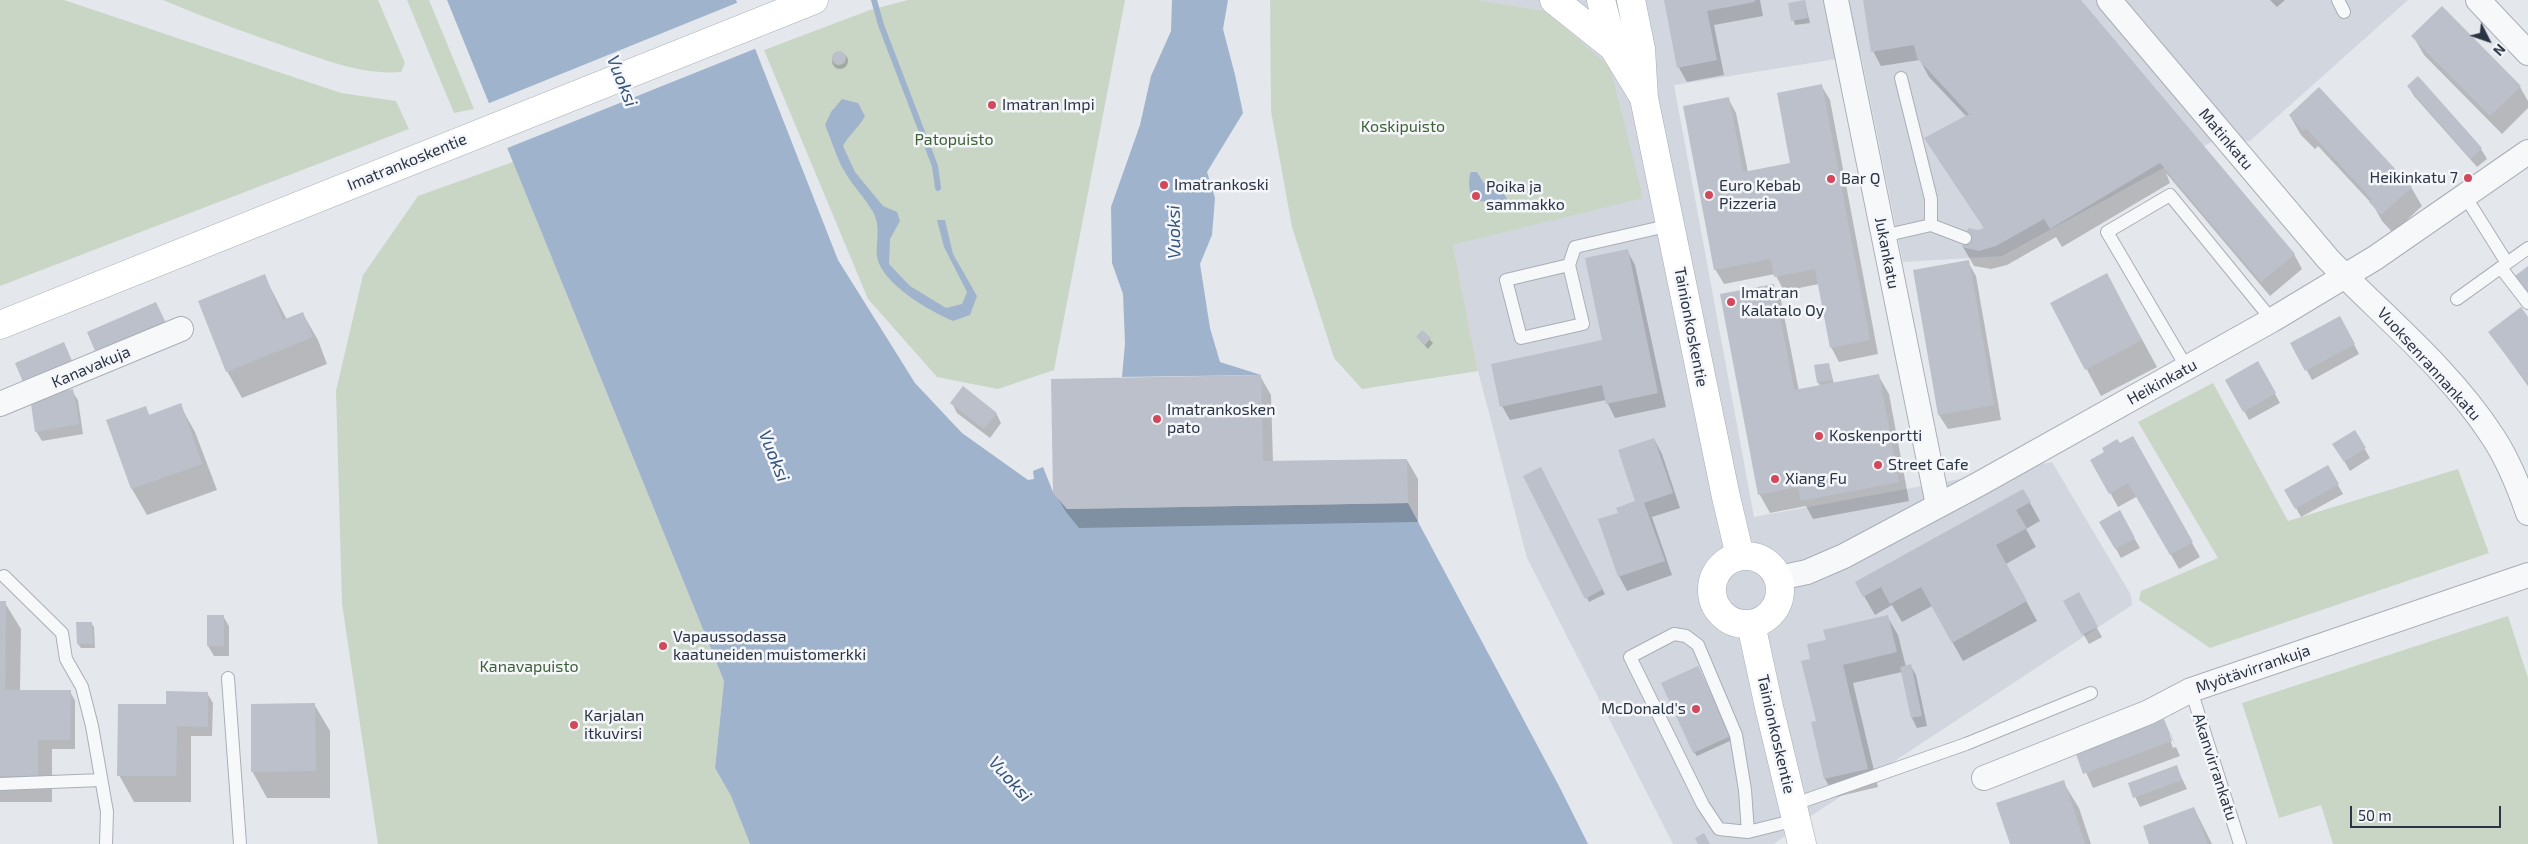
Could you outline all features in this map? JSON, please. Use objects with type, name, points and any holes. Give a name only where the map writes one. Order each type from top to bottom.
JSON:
[{"type":"main road","name":"Imatrankoskentie","points":[[0,325],[747,28],[811,0]]},
{"type":"main road","points":[[1554,0],[1613,47]]},
{"type":"main road","name":"Tainionkoskentie","points":[[1601,0],[1613,47],[1644,98]]},
{"type":"main road","name":"Tainionkoskentie","points":[[1631,0],[1641,50],[1644,98],[1726,497],[1740,556]]},
{"type":"main road","points":[[1740,556],[1752,556],[1763,560],[1773,568],[1778,578],[1781,590],[1778,602],[1772,613],[1763,620],[1751,624],[1738,623],[1726,618],[1717,608],[1712,596],[1712,582],[1718,570],[1727,561],[1740,556]]},
{"type":"main road","name":"Tainionkoskentie","points":[[1751,624],[1796,823]]},
{"type":"street","name":"Matinkatu","points":[[2109,0],[2345,276]]},
{"type":"street","points":[[2478,0],[2528,53]]},
{"type":"street","name":"Jukankatu","points":[[1837,7],[1938,505]]},
{"type":"street","name":"Heikinkatu","points":[[1778,578],[1807,572],[1844,556],[2272,320],[2345,276],[2528,152]]},
{"type":"street","name":"Vuoksenrannankatu","points":[[2345,276],[2367,296],[2465,399],[2494,438],[2516,480],[2528,513]]},
{"type":"street","name":"Kanavakuja","points":[[0,404],[182,329]]},
{"type":"street","name":"Myötävirrankuja","points":[[1984,778],[2149,712],[2191,690],[2528,575]]},
{"type":"lane","points":[[2338,0],[2344,12]]},
{"type":"lane","points":[[1901,78],[1932,199],[1931,225]]},
{"type":"lane","points":[[2187,368],[2107,232],[2170,195],[2272,320]]},
{"type":"lane","points":[[2465,196],[2504,266],[2528,303]]},
{"type":"lane","points":[[1569,265],[1506,280],[1521,338],[1584,324],[1569,265],[1575,247],[1670,225]]},
{"type":"lane","points":[[1883,236],[1931,225],[1965,238]]},
{"type":"lane","points":[[2457,299],[2528,248]]},
{"type":"lane","points":[[4,576],[62,633],[66,659],[82,687],[107,812],[106,844]]},
{"type":"lane","points":[[1748,832],[1746,790],[1736,735],[1698,646],[1686,636],[1674,634],[1630,657],[1703,805],[1719,829],[1748,832],[1796,823],[1966,744],[2091,693]]},
{"type":"lane","points":[[228,678],[240,844]]},
{"type":"lane","name":"Akanvirrankatu","points":[[2191,690],[2240,844]]},
{"type":"lane","points":[[0,784],[101,780]]},
{"type":"shaded area","points":[[1478,0],[2408,0],[2250,141],[2217,139],[2002,256],[1903,262],[1861,55],[1674,85],[1754,517],[2052,462],[2131,595],[2132,605],[1811,816],[1774,844],[1673,844],[1527,558],[1478,371],[1453,245],[1643,197],[1546,11]]},
{"type":"green space","points":[[0,0],[64,0],[341,93],[396,101],[409,129],[0,286]]},
{"type":"green space","points":[[163,0],[378,0],[405,63],[401,72],[373,71],[346,66],[260,38]]},
{"type":"green space","points":[[407,0],[429,0],[474,109],[454,113]]},
{"type":"green space","name":"Patopuisto","points":[[908,0],[1125,0],[1054,370],[998,389],[937,377],[868,299],[764,50],[870,10]]},
{"type":"green space","name":"Koskipuisto","points":[[1270,0],[1478,0],[1546,11],[1610,67],[1643,198],[1453,245],[1478,371],[1362,389],[1334,358],[1292,227],[1271,111]]},
{"type":"green space","name":"Kanavapuisto","points":[[513,162],[724,681],[715,768],[731,796],[750,844],[378,844],[342,604],[336,391],[363,275],[418,196]]},
{"type":"green space","points":[[2213,383],[2288,521],[2458,469],[2489,553],[2210,648],[2139,600],[2141,591],[2218,558],[2138,422]]},
{"type":"green space","points":[[2508,616],[2528,678],[2528,844],[2333,844],[2321,805],[2279,818],[2242,703]]},
{"type":"water","name":"Vuoksi","points":[[447,0],[736,0],[838,260],[915,383],[962,433],[1028,480],[1034,479],[1033,471],[1043,467],[1053,492],[1067,509],[1408,503],[1588,844],[750,844],[731,796],[715,768],[724,681]]},
{"type":"water","name":"Imatrankoski","points":[[1172,0],[1228,0],[1223,29],[1243,113],[1207,172],[1215,198],[1212,235],[1200,264],[1210,328],[1220,362],[1261,375],[1122,377],[1125,343],[1123,294],[1112,263],[1111,207],[1140,125],[1151,76],[1171,31]]},
{"type":"water","points":[[842,99],[858,103],[865,116],[843,146],[855,172],[883,206],[897,212],[900,221],[890,239],[889,264],[910,286],[946,308],[962,304],[967,292],[944,247],[937,220],[945,220],[953,254],[977,296],[970,315],[953,321],[932,311],[897,286],[887,277],[880,266],[877,256],[878,228],[873,212],[843,169],[825,125],[831,112]]},
{"type":"water","points":[[1471,172],[1477,172],[1483,182],[1504,194],[1507,199],[1500,210],[1493,209],[1484,201],[1473,199],[1469,187]]},
{"type":"pier","points":[[739,2],[757,48],[505,149],[487,104]]},
{"type":"building","points":[[1664,0],[1755,0],[1755,2],[1707,11],[1717,60],[1677,68]]},
{"type":"building","points":[[1805,0],[1808,18],[1791,21],[1788,3]]},
{"type":"building","points":[[1863,0],[2081,0],[2295,254],[2261,282],[2160,163],[2050,229],[2044,219],[1996,246],[1979,251],[1962,247],[1968,228],[1978,230],[1984,228],[1924,138],[1969,114],[1917,58],[1914,45],[1871,52]]},
{"type":"building","points":[[2442,6],[2521,86],[2490,116],[2411,36]]},
{"type":"building","points":[[836,51],[842,51],[846,58],[842,65],[836,65],[832,61],[832,55]]},
{"type":"building","points":[[2418,76],[2482,148],[2471,159],[2407,86]]},
{"type":"building","points":[[1822,84],[1870,340],[1830,348],[1815,269],[1774,277],[1771,259],[1714,270],[1683,106],[1729,97],[1743,172],[1790,163],[1777,93]]},
{"type":"building","points":[[2319,87],[2412,187],[2381,215],[2369,202],[2372,199],[2306,128],[2303,131],[2289,115]]},
{"type":"building","points":[[1628,249],[1658,393],[1606,404],[1602,385],[1500,407],[1491,364],[1602,340],[1585,258]]},
{"type":"building","points":[[1969,260],[1994,405],[1938,415],[1913,270]]},
{"type":"building","points":[[2528,266],[2528,292],[2515,276]]},
{"type":"building","points":[[2107,273],[2142,340],[2085,370],[2050,303]]},
{"type":"building","points":[[265,274],[283,320],[303,312],[313,337],[226,372],[198,301]]},
{"type":"building","name":"Koskenportti","points":[[1774,284],[1794,390],[1879,374],[1899,482],[1801,501],[1798,487],[1758,495],[1720,294]]},
{"type":"building","points":[[156,302],[165,321],[95,351],[87,332]]},
{"type":"building","points":[[2521,307],[2528,317],[2528,384],[2488,332]]},
{"type":"building","points":[[2340,316],[2355,344],[2305,371],[2290,343]]},
{"type":"building","points":[[1422,330],[1431,338],[1425,345],[1416,337]]},
{"type":"building","points":[[64,342],[72,361],[23,382],[15,363]]},
{"type":"building","points":[[2258,361],[2276,393],[2243,412],[2225,380]]},
{"type":"building","points":[[1829,363],[1832,380],[1817,383],[1814,365]]},
{"type":"building","name":"Imatrankosken pato","points":[[1261,375],[1263,461],[1407,459],[1408,503],[1067,509],[1053,493],[1051,379]]},
{"type":"building","points":[[963,386],[997,413],[984,429],[950,403]]},
{"type":"building","points":[[73,389],[79,424],[35,432],[30,397]]},
{"type":"building","points":[[181,403],[202,464],[131,489],[106,420],[146,406],[149,415]]},
{"type":"building","points":[[2355,430],[2366,448],[2344,462],[2332,444]]},
{"type":"building","points":[[2133,436],[2193,542],[2170,555],[2128,483],[2109,494],[2090,460],[2104,452],[2102,448],[2117,439],[2120,443]]},
{"type":"building","points":[[1654,438],[1673,493],[1644,503],[1665,561],[1618,577],[1598,519],[1618,513],[1616,508],[1635,501],[1618,450]]},
{"type":"building","points":[[2328,465],[2339,484],[2295,509],[2284,490]]},
{"type":"building","points":[[1541,467],[1603,589],[1585,599],[1523,476]]},
{"type":"building","points":[[2023,489],[2031,502],[2016,510],[2027,528],[1996,545],[2027,601],[1952,643],[1921,587],[1890,604],[1881,587],[1863,597],[1855,582]]},
{"type":"building","points":[[2120,510],[2135,538],[2115,549],[2099,522]]},
{"type":"building","points":[[2079,592],[2098,627],[2082,635],[2063,601]]},
{"type":"building","points":[[0,601],[6,601],[5,690],[71,690],[70,740],[38,740],[38,776],[0,776]]},
{"type":"building","points":[[207,615],[224,615],[224,646],[207,646]]},
{"type":"building","points":[[1888,615],[1897,652],[1843,665],[1868,769],[1824,779],[1811,722],[1816,721],[1801,661],[1810,659],[1807,644],[1826,640],[1823,630]]},
{"type":"building","points":[[76,622],[92,622],[93,644],[77,644]]},
{"type":"building","points":[[1911,664],[1922,716],[1911,718],[1900,667]]},
{"type":"building","name":"McDonald's","points":[[1698,666],[1731,736],[1693,753],[1661,683]]},
{"type":"building","points":[[166,691],[208,692],[208,727],[177,726],[176,776],[117,776],[118,704],[166,704]]},
{"type":"building","points":[[315,703],[316,771],[251,772],[251,704]]},
{"type":"building","points":[[2164,719],[2172,741],[2083,774],[2075,751]]},
{"type":"building","points":[[2177,765],[2182,780],[2133,798],[2128,783]]},
{"type":"building","points":[[2064,780],[2085,844],[2010,844],[1996,803]]},
{"type":"building","points":[[2194,807],[2208,844],[2149,844],[2143,826]]},
{"type":"building","points":[[1704,833],[1710,844],[1698,844],[1695,838]]},
{"type":"waterway","points":[[874,0],[881,25],[935,166],[938,188]]},
{"type":"place","name":"Imatran Impi","points":[[992,105]]},
{"type":"place","name":"Heikinkatu 7","points":[[2468,178]]},
{"type":"place","name":"Bar Q","points":[[1831,179]]},
{"type":"place","name":"Imatrankoski","points":[[1164,185]]},
{"type":"place","name":"Euro Kebab Pizzeria","points":[[1709,195]]},
{"type":"place","name":"Poika ja sammakko","points":[[1476,196]]},
{"type":"place","name":"Imatran Kalatalo Oy","points":[[1731,302]]},
{"type":"place","name":"Imatrankosken pato","points":[[1157,419]]},
{"type":"place","name":"Koskenportti","points":[[1819,436]]},
{"type":"place","name":"Street Cafe","points":[[1878,465]]},
{"type":"place","name":"Xiang Fu","points":[[1775,479]]},
{"type":"place","name":"Vapaussodassa kaatuneiden muistomerkki","points":[[663,646]]},
{"type":"place","name":"McDonald's","points":[[1696,709]]},
{"type":"place","name":"Karjalan itkuvirsi","points":[[574,725]]}]
